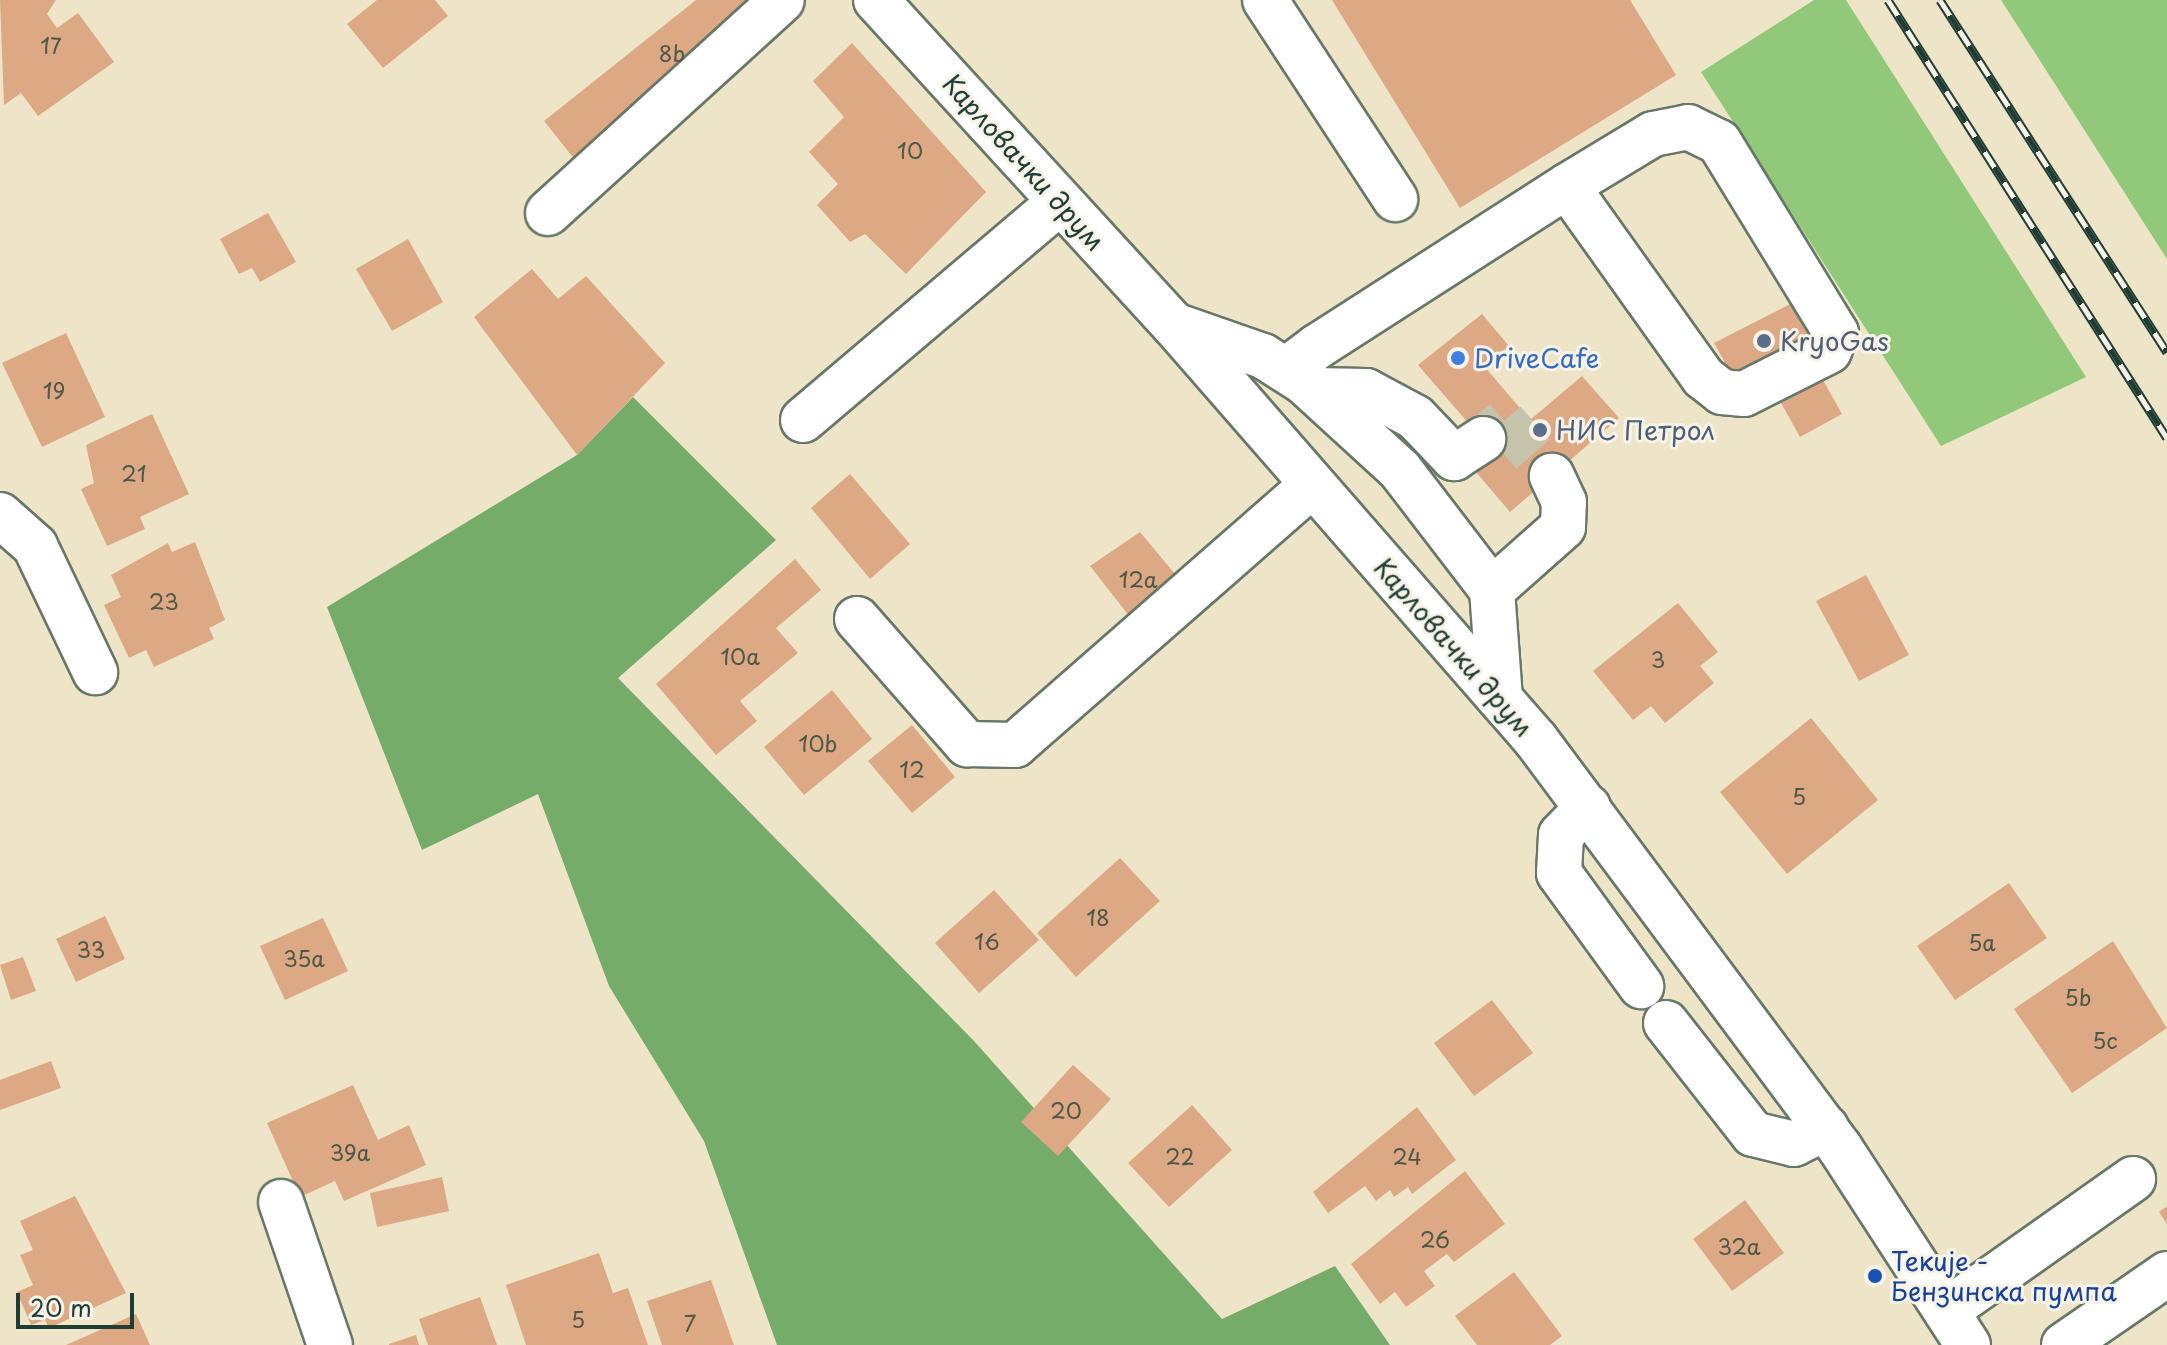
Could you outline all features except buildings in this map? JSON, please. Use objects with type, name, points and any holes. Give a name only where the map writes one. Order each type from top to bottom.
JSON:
[{"type":"main road","points":[[548,213],[782,0]]},
{"type":"main road","name":"Карловачки друм","points":[[876,0],[1174,325],[1311,486],[1500,699],[1588,807],[1826,1128],[1957,1328]]},
{"type":"main road","points":[[1265,0],[1395,199]]},
{"type":"main road","points":[[1300,380],[1567,186],[1653,134],[1688,127],[1719,142],[1836,333],[1829,351],[1744,394],[1722,392],[1703,377],[1567,186]]},
{"type":"main road","points":[[803,420],[1060,202]]},
{"type":"main road","points":[[1174,325],[1300,380],[1366,391],[1415,417],[1454,458],[1483,439]]},
{"type":"main road","points":[[1300,380],[1400,470],[1492,590],[1500,699]]},
{"type":"main road","points":[[1492,590],[1563,527],[1564,502],[1552,476]]},
{"type":"main road","points":[[857,619],[967,744],[1015,745],[1311,486]]},
{"type":"main road","points":[[0,515],[35,546],[95,672]]},
{"type":"main road","points":[[1588,807],[1561,835],[1559,873],[1641,986]]},
{"type":"main road","points":[[1666,1023],[1753,1134],[1794,1144],[1826,1128]]},
{"type":"main road","points":[[1957,1328],[2133,1179]]},
{"type":"main road","points":[[281,1202],[330,1345]]},
{"type":"main road","points":[[2064,1345],[2167,1274]]},
{"type":"green space","points":[[1814,0],[1846,0],[2086,377],[1941,446],[1701,72]]},
{"type":"green space","points":[[2001,0],[2167,0],[2167,259]]},
{"type":"green space","points":[[633,397],[776,540],[618,678],[974,1041],[1222,1319],[1335,1266],[1390,1345],[777,1345],[704,1141],[609,986],[538,794],[422,850],[327,607],[577,455]]},
{"type":"tunnel","points":[[1483,439],[1504,421],[1552,476]]},
{"type":"railway","points":[[1888,0],[2167,438]]},
{"type":"railway","points":[[1940,0],[2167,352]]},
{"type":"place","name":"KryoGas","points":[[1764,341]]},
{"type":"place","name":"DriveCafe","points":[[1458,358]]},
{"type":"place","name":"НИС Петрол","points":[[1540,430]]},
{"type":"place","name":"Текије - Бензинска пумпа","points":[[1875,1276]]}]
